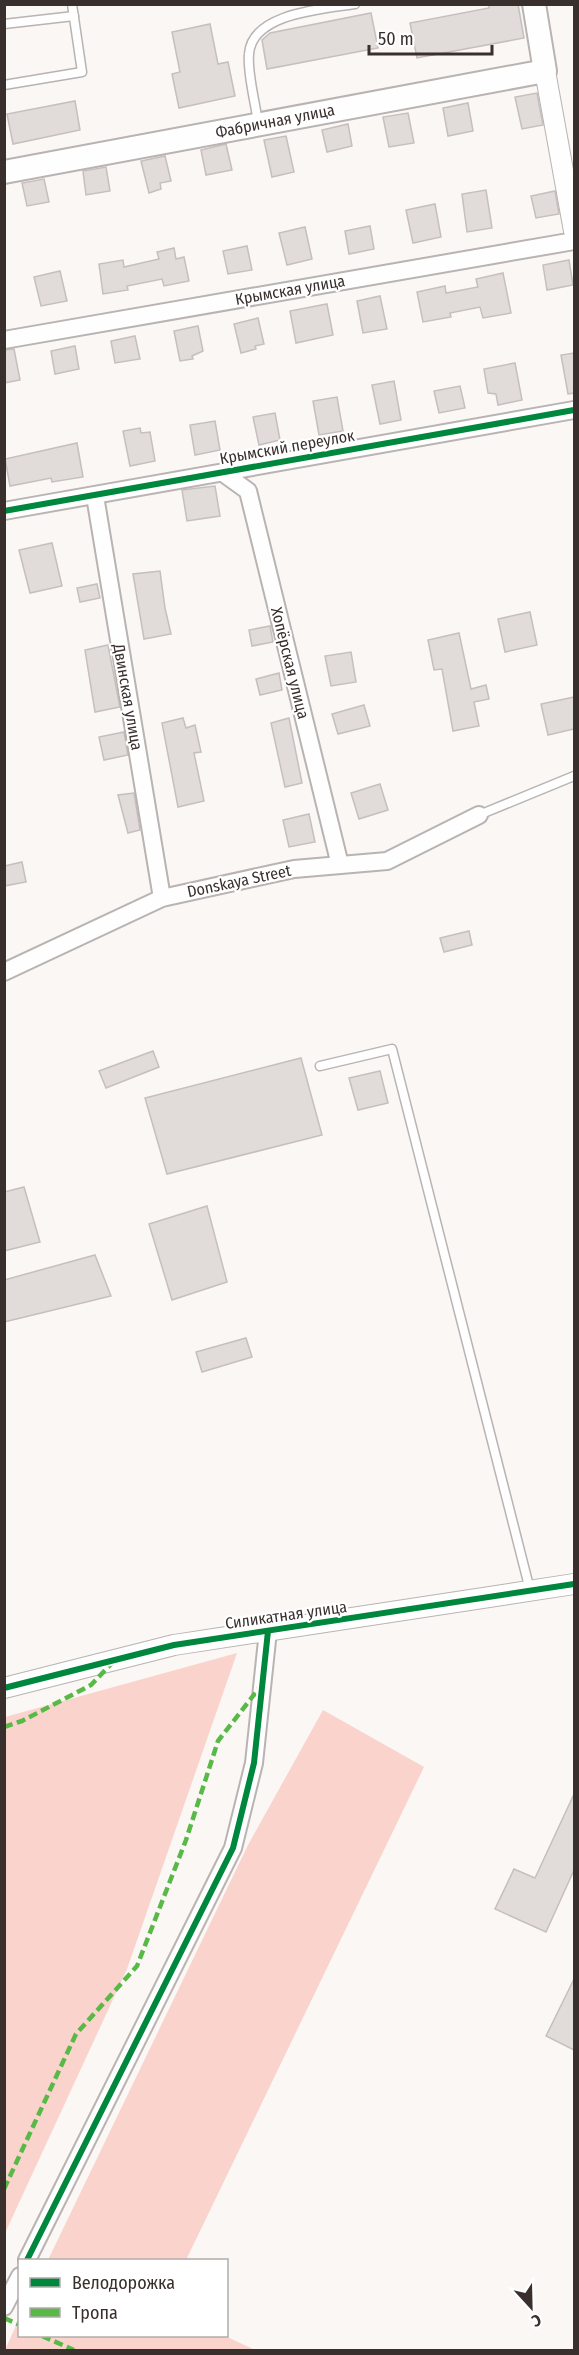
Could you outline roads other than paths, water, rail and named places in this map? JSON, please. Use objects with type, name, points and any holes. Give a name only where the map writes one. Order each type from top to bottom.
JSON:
[{"type":"main road","points":[[534,4],[545,71]]},
{"type":"main road","name":"Фабричная улица","points":[[4,172],[545,71]]},
{"type":"street","points":[[545,71],[574,231]]},
{"type":"street","name":"Крымская улица","points":[[4,340],[574,241]]},
{"type":"street","name":"Крымский переулок","points":[[4,511],[574,410]]},
{"type":"street","name":"Хопёрская улица","points":[[223,473],[248,491],[340,865]]},
{"type":"street","name":"Двинская улица","points":[[94,496],[162,898]]},
{"type":"street","name":"Donskaya Street","points":[[5,968],[162,898],[294,869],[387,861],[480,814]]},
{"type":"street","name":"Силикатная улица","points":[[4,1688],[174,1645],[531,1593],[574,1584]]},
{"type":"street","points":[[28,2259],[233,1848],[254,1763],[268,1631]]},
{"type":"street","points":[[4,2307],[18,2280]]},
{"type":"lane","points":[[4,85],[82,72],[72,4]]},
{"type":"lane","points":[[299,4],[301,14]]},
{"type":"lane","points":[[258,125],[249,54],[256,34],[269,24],[301,14],[355,4]]},
{"type":"lane","points":[[4,24],[74,16]]},
{"type":"lane","points":[[480,814],[574,776]]},
{"type":"lane","points":[[320,1066],[392,1049],[531,1593]]}]
